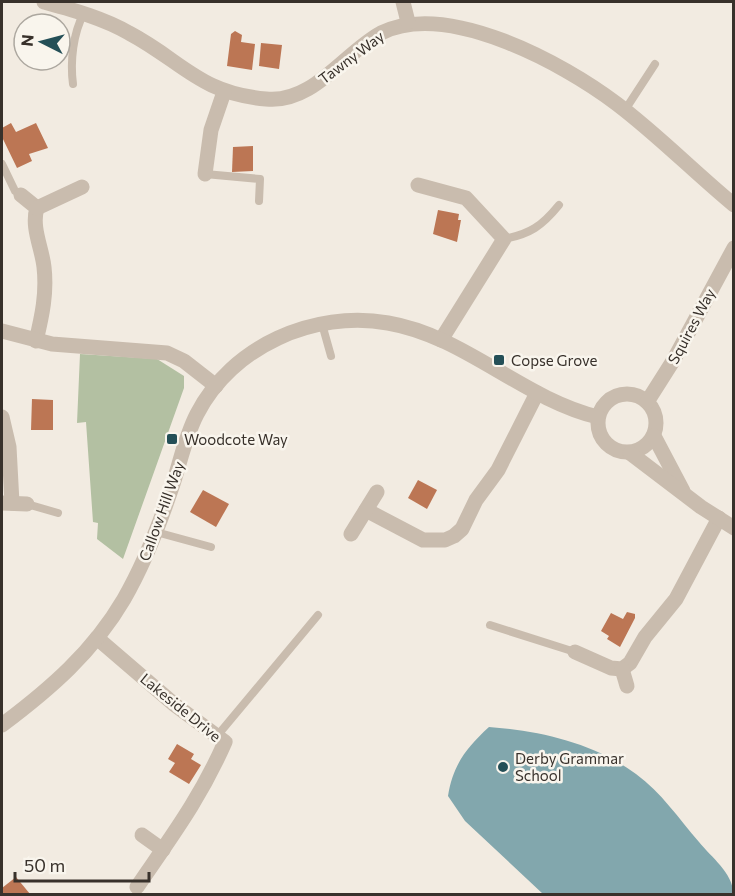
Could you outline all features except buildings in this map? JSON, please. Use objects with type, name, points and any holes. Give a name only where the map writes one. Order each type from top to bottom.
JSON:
[{"type":"street","name":"Tawny Way","points":[[44,2],[86,7],[201,81],[224,92],[268,100],[294,94],[319,82],[381,32],[408,22],[445,21],[478,29],[558,68],[625,110],[734,205]]},
{"type":"street","points":[[403,2],[408,22]]},
{"type":"street","points":[[205,174],[211,130],[224,92]]},
{"type":"street","points":[[418,185],[466,198],[504,239],[441,340]]},
{"type":"street","points":[[36,208],[82,187]]},
{"type":"street","points":[[21,195],[36,208]]},
{"type":"street","points":[[36,208],[34,217],[44,268],[45,292],[36,341]]},
{"type":"street","name":"Squires Way","points":[[647,402],[673,361],[734,248]]},
{"type":"street","name":"Callow Hill Way","points":[[2,725],[56,682],[97,638],[123,600],[145,559],[189,434],[202,406],[216,386],[242,361],[272,341],[300,329],[322,324],[376,321],[418,330],[574,411],[598,417]]},
{"type":"street","points":[[2,334],[52,344],[168,353],[184,361],[216,386]]},
{"type":"street","points":[[366,510],[423,540],[445,540],[454,536],[462,529],[476,500],[498,470],[537,393]]},
{"type":"street","points":[[685,495],[654,436],[655,415],[647,402],[637,396],[618,395],[604,405],[598,417],[599,432],[604,442],[617,451],[630,453],[685,495],[734,528]]},
{"type":"street","points":[[2,417],[9,447],[14,503]]},
{"type":"street","points":[[630,453],[645,447],[654,436]]},
{"type":"street","points":[[351,534],[377,492]]},
{"type":"street","points":[[575,652],[611,668],[622,669],[630,663],[645,637],[676,599],[719,518]]},
{"type":"street","name":"Lakeside Drive","points":[[97,638],[175,705],[225,742],[207,784],[137,887]]},
{"type":"street","points":[[622,669],[627,686]]},
{"type":"street","points":[[142,835],[163,850]]},
{"type":"lane","points":[[73,84],[71,72],[78,24],[86,7]]},
{"type":"lane","points":[[625,110],[655,64]]},
{"type":"lane","points":[[2,164],[15,191],[21,195]]},
{"type":"lane","points":[[205,174],[260,179],[259,201]]},
{"type":"lane","points":[[504,239],[526,234],[544,224],[559,206]]},
{"type":"lane","points":[[322,324],[331,356]]},
{"type":"lane","points":[[14,503],[58,513]]},
{"type":"lane","points":[[156,532],[211,547]]},
{"type":"lane","points":[[217,736],[318,615]]},
{"type":"lane","points":[[490,625],[575,652]]},
{"type":"green space","points":[[80,354],[157,359],[184,376],[184,388],[123,559],[97,539],[98,523],[93,522],[86,422],[77,423]]},
{"type":"water","points":[[489,727],[566,740],[620,763],[662,797],[721,866],[730,880],[733,894],[543,894],[465,821],[448,796],[457,766],[474,742]]},
{"type":"place","name":"Copse Grove","points":[[499,360]]},
{"type":"place","name":"Woodcote Way","points":[[172,439]]},
{"type":"place","name":"Derby Grammar School","points":[[503,767]]}]
